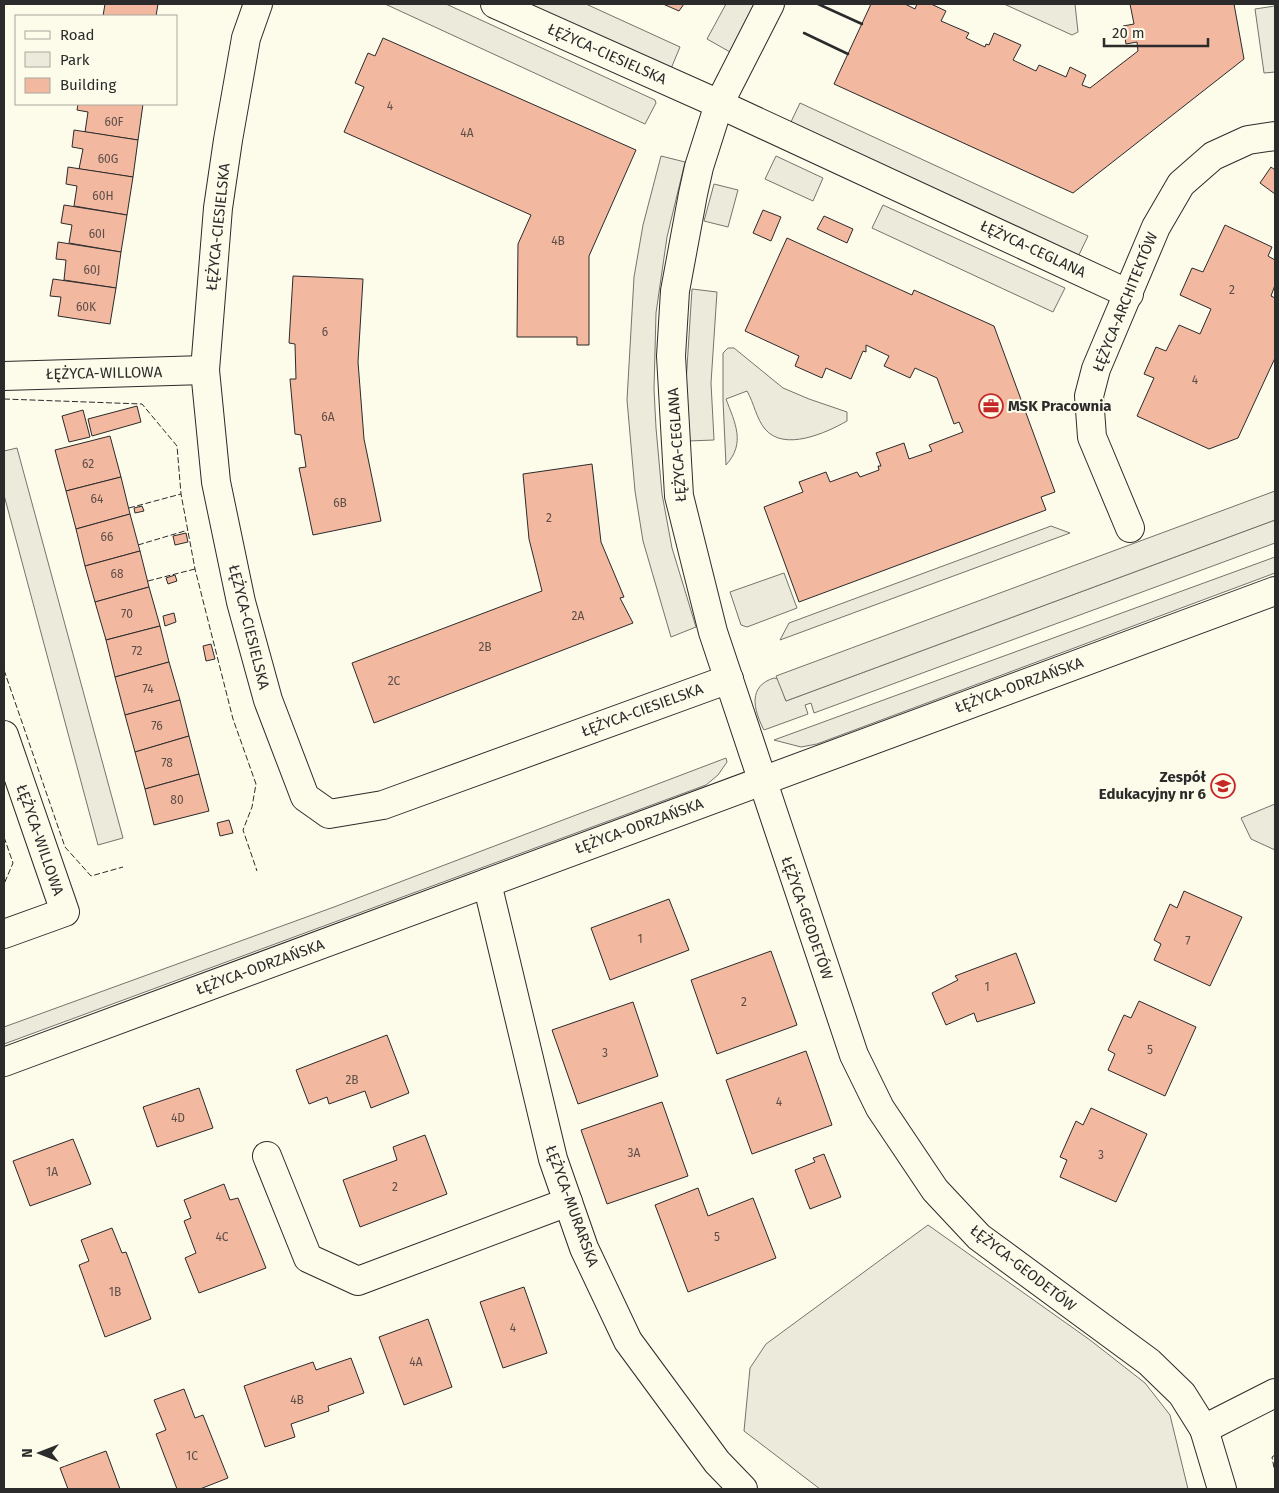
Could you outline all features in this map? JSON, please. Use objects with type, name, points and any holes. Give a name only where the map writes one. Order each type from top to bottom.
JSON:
[{"type":"street","name":"ŁĘŻYCA-CIESIELSKA","points":[[258,4],[246,38],[218,208],[205,370],[216,482],[241,602],[268,700],[305,797],[329,814],[384,805],[729,678]]},
{"type":"street","name":"ŁĘŻYCA-CIESIELSKA","points":[[495,4],[719,104]]},
{"type":"street","name":"ŁĘŻYCA-CEGLANA","points":[[761,781],[729,678],[712,632],[679,496],[670,356],[675,291],[699,167],[719,104],[770,4]]},
{"type":"street","name":"ŁĘŻYCA-CEGLANA","points":[[719,104],[1129,294]]},
{"type":"street","name":"ŁĘŻYCA-ARCHITEKTÓW","points":[[1130,528],[1097,452],[1089,418],[1089,396],[1096,369],[1156,227],[1181,184],[1213,156],[1248,140],[1275,136]]},
{"type":"street","name":"ŁĘŻYCA-WILLOWA","points":[[4,376],[205,370]]},
{"type":"street","name":"ŁĘŻYCA-ODRZAŃSKA","points":[[4,1062],[1275,591]]},
{"type":"street","name":"ŁĘŻYCA-WILLOWA","points":[[4,735],[65,912],[4,934]]},
{"type":"street","name":"ŁĘŻYCA-GEODETÓW","points":[[761,781],[854,1055],[880,1108],[930,1183],[980,1237],[1149,1362],[1182,1394],[1204,1429]]},
{"type":"street","name":"ŁĘŻYCA-MURARSKA","points":[[487,883],[553,1159],[584,1248],[628,1341],[716,1462],[743,1489]]},
{"type":"street","points":[[267,1156],[308,1258],[358,1281],[568,1202]]},
{"type":"street","points":[[1222,1489],[1204,1429],[1275,1393]]},
{"type":"green space","points":[[1004,4],[1075,4],[1078,32],[1072,35]]},
{"type":"green space","points":[[728,348],[734,348],[783,388],[847,412],[847,421],[828,431],[805,438],[794,440],[773,436],[759,420],[747,391],[726,399],[735,425],[737,441],[736,449],[726,465],[723,353]]},
{"type":"green space","points":[[1275,520],[1275,543],[814,713],[811,703],[805,705],[808,714],[764,730],[760,722],[755,706],[757,692],[766,682],[774,678],[778,679],[786,701]]},
{"type":"green space","points":[[1275,557],[1275,573],[817,744],[801,747],[774,740]]},
{"type":"green space","points":[[784,573],[797,608],[747,627],[741,625],[730,592]]},
{"type":"green space","points":[[726,758],[727,762],[718,775],[706,785],[4,1044],[4,1027],[334,907]]},
{"type":"green space","points":[[1275,804],[1275,850],[1251,839],[1241,818]]},
{"type":"green space","points":[[928,1225],[1090,1340],[1145,1383],[1170,1415],[1188,1489],[820,1489],[744,1431],[750,1368],[766,1344]]},
{"type":"shaded area","points":[[385,4],[446,4],[655,100],[656,103],[645,124]]},
{"type":"shaded area","points":[[524,4],[586,4],[680,47],[670,71]]},
{"type":"shaded area","points":[[726,4],[756,4],[730,52],[707,39]]},
{"type":"shaded area","points":[[1275,6],[1275,72],[1264,73],[1255,9]]},
{"type":"shaded area","points":[[800,103],[1088,236],[1077,259],[789,126]]},
{"type":"shaded area","points":[[661,156],[685,162],[667,237],[656,313],[654,389],[656,428],[662,494],[672,548],[696,627],[671,637],[643,541],[635,491],[627,400],[634,277],[643,225]]},
{"type":"shaded area","points":[[776,156],[823,178],[813,201],[765,179]]},
{"type":"shaded area","points":[[714,184],[738,190],[728,227],[704,221]]},
{"type":"shaded area","points":[[883,205],[1065,288],[1053,312],[872,228]]},
{"type":"shaded area","points":[[692,289],[717,292],[711,383],[714,440],[688,441],[686,383]]},
{"type":"shaded area","points":[[17,448],[123,838],[98,845],[4,495],[4,451]]},
{"type":"shaded area","points":[[1275,491],[1275,520],[786,701],[776,676]]},
{"type":"shaded area","points":[[1051,526],[1070,533],[780,640],[789,623]]},
{"type":"building","points":[[105,4],[158,4],[156,15],[103,15]]},
{"type":"building","points":[[663,4],[684,4],[679,11]]},
{"type":"building","points":[[871,4],[905,4],[915,9],[917,4],[931,4],[946,11],[941,21],[969,33],[966,38],[985,47],[986,44],[989,45],[994,33],[1021,45],[1013,60],[1036,71],[1039,65],[1066,77],[1070,67],[1086,75],[1082,85],[1090,88],[1138,51],[1137,42],[1126,44],[1123,26],[1134,24],[1130,4],[1234,4],[1244,59],[1073,193],[834,84]]},
{"type":"building","points":[[383,38],[636,150],[589,256],[589,345],[577,345],[577,337],[517,337],[518,244],[531,215],[344,132],[364,87],[355,83],[368,53],[375,56]]},
{"type":"building","points":[[78,105],[143,105],[138,140],[85,132],[88,112],[77,110]]},
{"type":"building","points":[[74,130],[138,140],[133,177],[79,169],[83,149],[72,147]]},
{"type":"building","points":[[68,167],[133,177],[127,215],[74,206],[77,186],[66,184]]},
{"type":"building","points":[[1271,167],[1275,170],[1275,194],[1260,183]]},
{"type":"building","points":[[64,205],[127,215],[121,252],[69,243],[72,225],[61,223]]},
{"type":"building","points":[[763,210],[781,217],[771,241],[753,233]]},
{"type":"building","points":[[824,216],[853,229],[847,243],[817,229]]},
{"type":"building","points":[[1225,225],[1272,247],[1268,256],[1275,260],[1275,285],[1271,296],[1275,298],[1275,358],[1238,438],[1209,449],[1137,416],[1154,378],[1144,374],[1156,347],[1166,351],[1179,325],[1200,334],[1211,309],[1180,295],[1192,268],[1203,272]]},
{"type":"building","points":[[787,238],[912,295],[914,290],[994,326],[1055,492],[1041,497],[1046,510],[799,602],[764,507],[803,492],[799,482],[826,472],[830,482],[857,472],[860,477],[879,470],[878,466],[881,466],[876,453],[904,443],[909,459],[932,451],[929,445],[963,432],[959,422],[954,424],[937,378],[915,368],[910,378],[884,366],[889,356],[866,345],[866,352],[863,351],[851,379],[826,368],[822,378],[795,366],[799,356],[745,331]]},
{"type":"building","points":[[58,242],[121,252],[116,288],[64,280],[66,260],[56,259]]},
{"type":"building","points":[[293,276],[363,279],[358,362],[364,439],[381,521],[313,535],[299,468],[306,467],[301,435],[295,434],[290,379],[296,379],[295,344],[289,343]]},
{"type":"building","points":[[53,279],[116,288],[110,324],[58,316],[61,297],[50,296]]},
{"type":"building","points":[[137,406],[141,422],[92,436],[88,419]]},
{"type":"building","points":[[83,410],[90,437],[69,442],[62,416]]},
{"type":"building","points":[[110,436],[121,477],[66,491],[55,450]]},
{"type":"building","points":[[592,464],[601,542],[624,597],[620,598],[633,623],[374,723],[352,663],[542,591],[529,539],[523,474]]},
{"type":"building","points":[[121,477],[130,514],[76,529],[66,491]]},
{"type":"building","points":[[142,506],[144,511],[135,513],[134,508]]},
{"type":"building","points":[[130,514],[140,551],[85,566],[76,529]]},
{"type":"building","points":[[186,533],[188,542],[175,545],[173,536]]},
{"type":"building","points":[[140,551],[149,587],[95,602],[85,566]]},
{"type":"building","points":[[175,575],[177,581],[168,584],[166,578]]},
{"type":"building","points":[[149,587],[160,626],[106,640],[95,602]]},
{"type":"building","points":[[174,613],[176,622],[165,626],[163,616]]},
{"type":"building","points":[[160,626],[169,662],[115,677],[106,640]]},
{"type":"building","points":[[211,644],[215,659],[206,661],[203,646]]},
{"type":"building","points":[[169,662],[180,700],[125,715],[115,677]]},
{"type":"building","points":[[180,700],[189,736],[135,752],[125,715]]},
{"type":"building","points":[[189,736],[199,774],[145,789],[135,752]]},
{"type":"building","points":[[199,774],[209,811],[154,825],[145,789]]},
{"type":"building","points":[[229,820],[233,833],[220,836],[217,823]]},
{"type":"building","points":[[1184,891],[1242,917],[1210,986],[1154,960],[1161,944],[1154,940],[1170,904],[1177,908]]},
{"type":"building","points":[[669,899],[689,950],[610,980],[591,928]]},
{"type":"building","points":[[771,951],[797,1025],[717,1054],[691,980]]},
{"type":"building","points":[[1016,953],[1035,1003],[977,1022],[974,1013],[946,1025],[932,993],[958,980],[955,976]]},
{"type":"building","points":[[1139,1001],[1196,1027],[1165,1096],[1108,1070],[1115,1054],[1108,1050],[1124,1015],[1131,1018]]},
{"type":"building","points":[[633,1002],[658,1076],[578,1104],[552,1030]]},
{"type":"building","points":[[387,1035],[409,1093],[371,1108],[365,1091],[329,1104],[327,1097],[309,1104],[296,1070]]},
{"type":"building","points":[[806,1051],[832,1125],[752,1154],[726,1080]]},
{"type":"building","points":[[199,1088],[213,1128],[157,1147],[143,1107]]},
{"type":"building","points":[[662,1102],[688,1176],[607,1204],[581,1130]]},
{"type":"building","points":[[1091,1108],[1147,1134],[1116,1202],[1060,1177],[1067,1160],[1060,1157],[1076,1121],[1083,1125]]},
{"type":"building","points":[[425,1135],[447,1194],[360,1227],[343,1180],[397,1160],[393,1147]]},
{"type":"building","points":[[73,1139],[91,1184],[30,1206],[13,1161]]},
{"type":"building","points":[[824,1154],[841,1197],[810,1209],[795,1170],[815,1162],[813,1158]]},
{"type":"building","points":[[224,1184],[230,1200],[238,1198],[266,1268],[199,1293],[185,1258],[196,1253],[184,1221],[191,1218],[184,1200]]},
{"type":"building","points":[[698,1188],[708,1216],[753,1198],[776,1258],[688,1292],[655,1205]]},
{"type":"building","points":[[112,1228],[122,1253],[126,1252],[151,1319],[105,1337],[79,1265],[89,1261],[81,1240]]},
{"type":"building","points":[[524,1287],[547,1353],[503,1368],[480,1302]]},
{"type":"building","points":[[428,1319],[452,1387],[404,1405],[379,1337]]},
{"type":"building","points":[[351,1358],[364,1393],[328,1406],[329,1411],[291,1424],[295,1437],[265,1447],[244,1386],[313,1362],[316,1370]]},
{"type":"building","points":[[184,1389],[195,1418],[203,1415],[228,1478],[200,1489],[177,1489],[156,1434],[166,1430],[154,1400]]},
{"type":"building","points":[[106,1451],[120,1489],[68,1489],[60,1468]]},
{"type":"fence","points":[[4,399],[142,404],[177,446],[181,494],[195,569],[233,719],[256,784],[252,807],[243,830],[257,871]]},
{"type":"fence","points":[[129,508],[181,494]]},
{"type":"fence","points":[[138,545],[188,530]]},
{"type":"fence","points":[[148,581],[195,569]]},
{"type":"fence","points":[[4,670],[65,847],[91,876],[123,867]]},
{"type":"fence","points":[[4,837],[13,863],[4,884]]},
{"type":"fence","points":[[1275,1455],[1272,1457],[1275,1473]]},
{"type":"wall","points":[[818,4],[862,24]]},
{"type":"wall","points":[[804,33],[848,54]]},
{"type":"place","name":"MSK Pracownia","points":[[991,406]]},
{"type":"place","name":"Zespół Edukacyjny nr 6","points":[[1223,786]]}]
